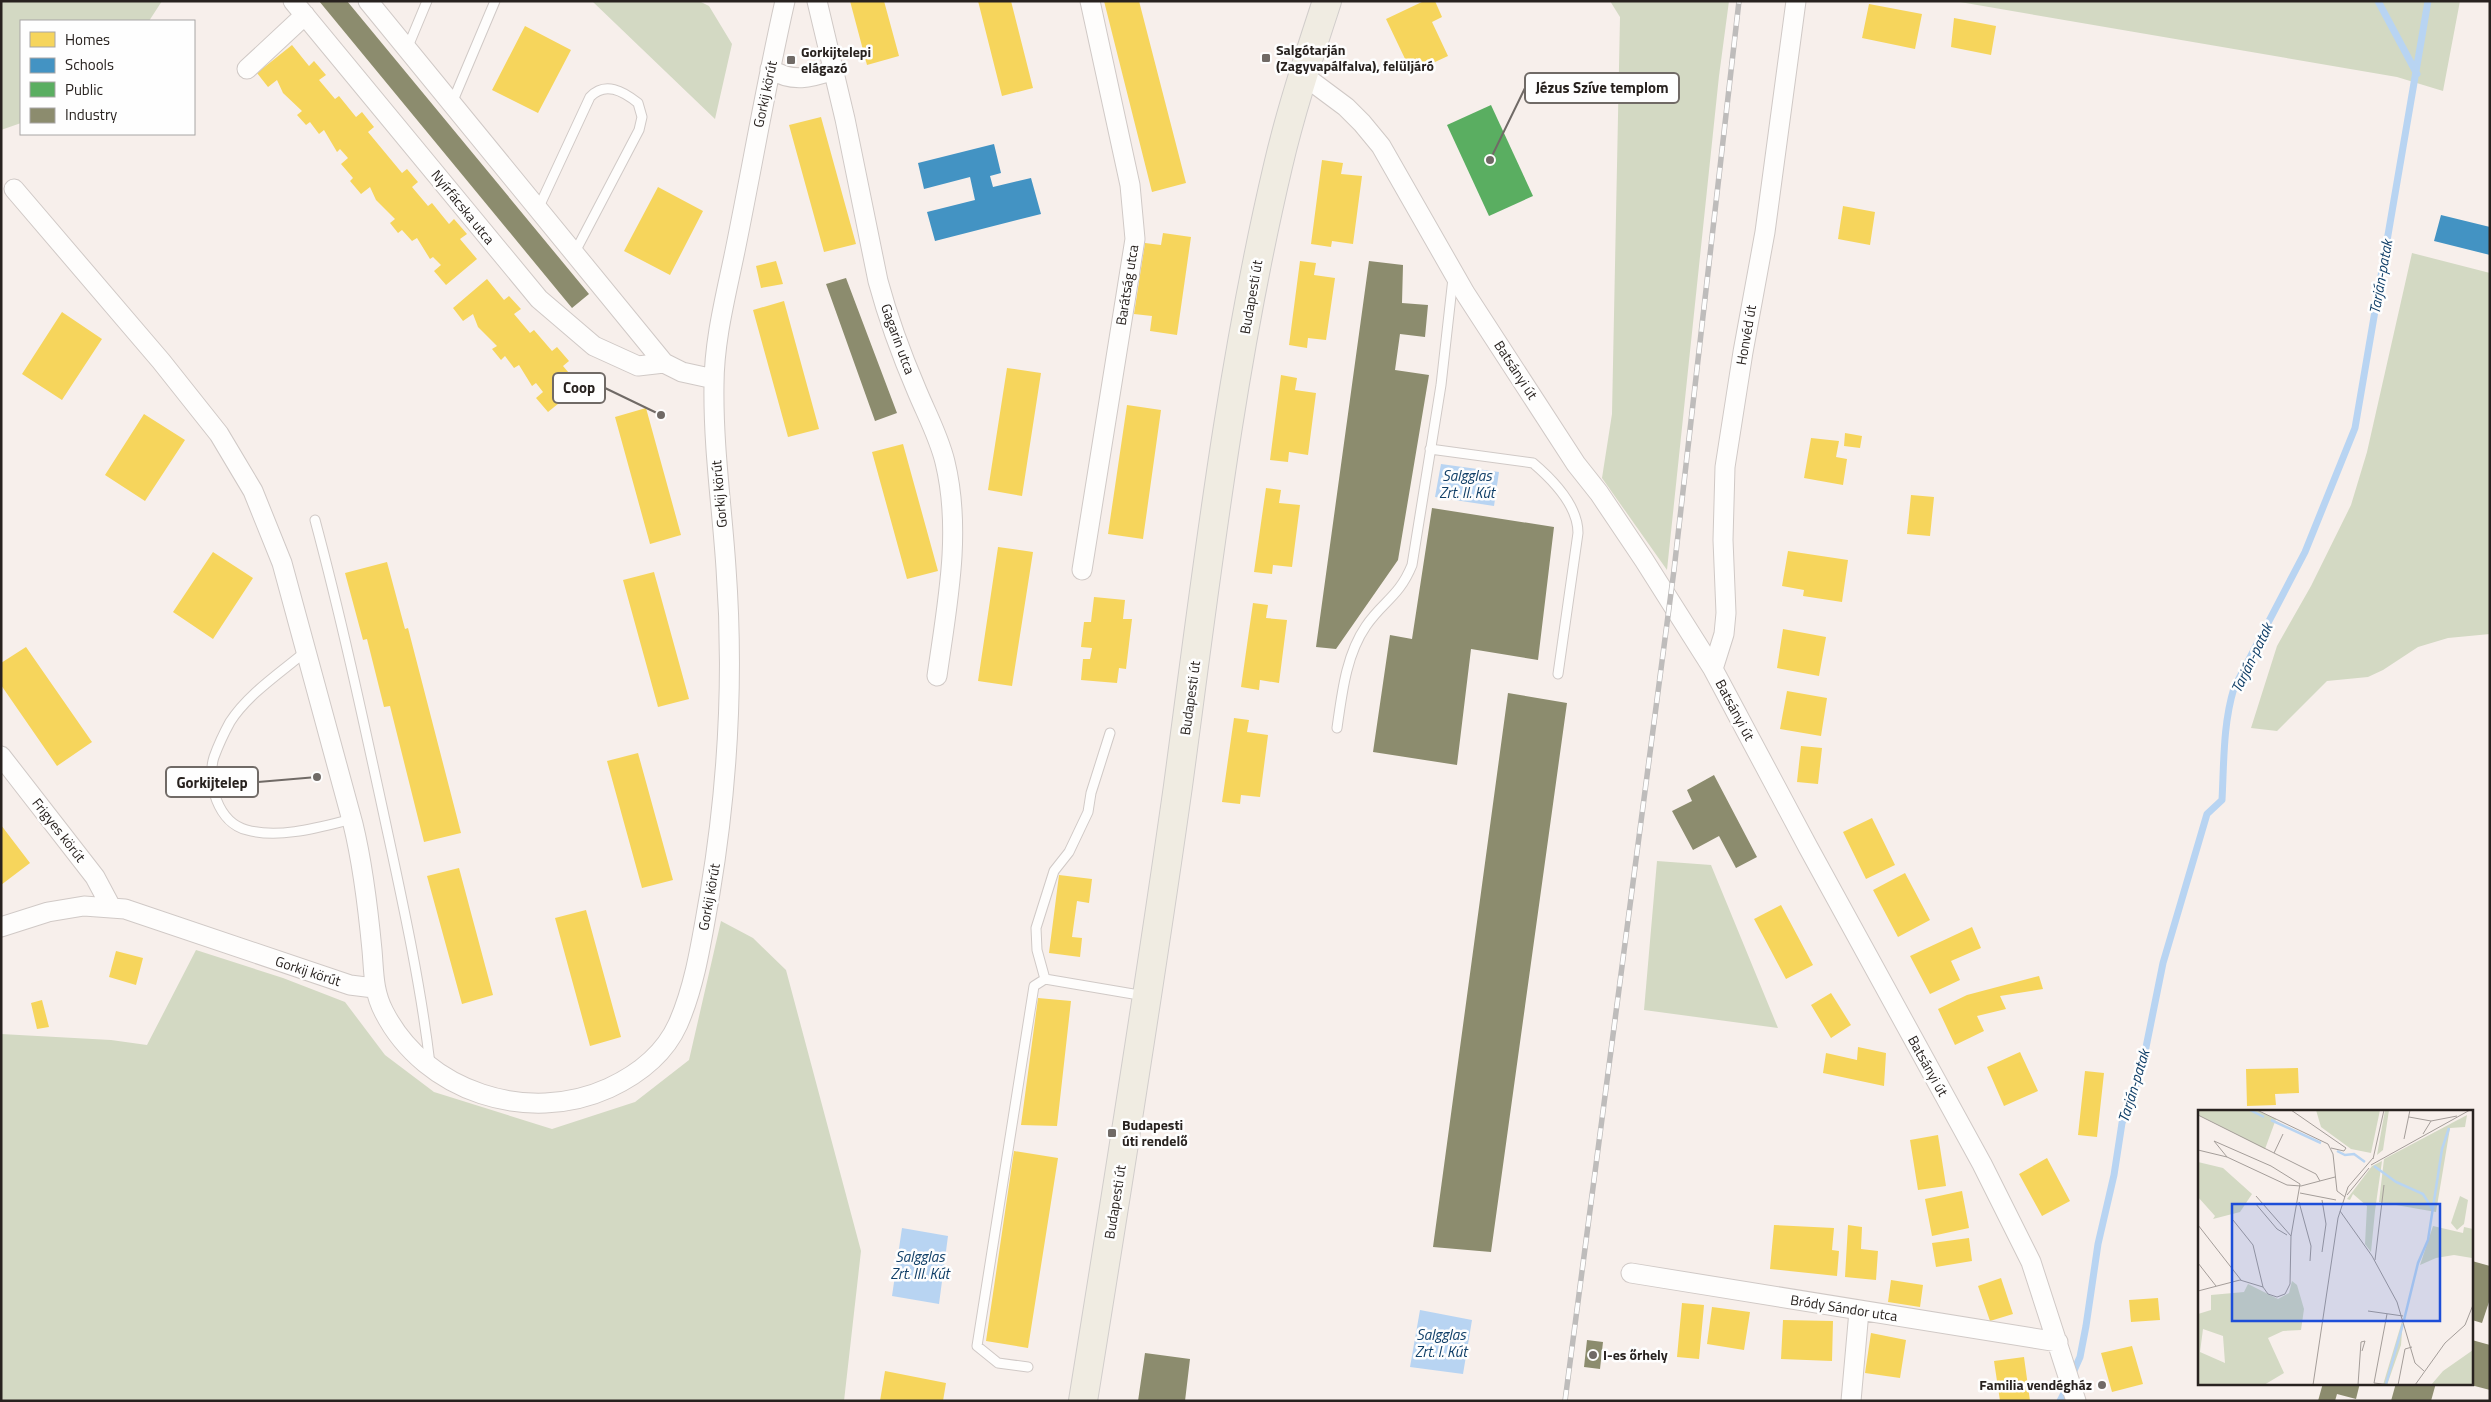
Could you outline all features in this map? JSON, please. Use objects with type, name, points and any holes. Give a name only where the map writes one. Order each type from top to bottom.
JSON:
[{"type":"main road","name":"Budapesti út","points":[[1083,1401],[1148,996],[1214,524],[1236,381],[1259,252],[1279,161],[1326,1]]},
{"type":"street","points":[[368,1],[664,363],[682,372],[714,379]]},
{"type":"street","name":"Gorkij körút","points":[[1,926],[48,912],[84,906],[110,907],[143,914],[350,985],[374,988],[382,1008],[396,1032],[431,1069],[454,1083],[480,1093],[516,1102],[538,1104],[559,1102],[596,1094],[644,1069],[664,1048],[676,1028],[698,959],[719,831],[730,726],[729,624],[714,423],[714,379],[720,324],[785,1]]},
{"type":"street","name":"Gagarin utca","points":[[817,1],[834,70],[870,246],[885,307],[916,390],[934,428],[944,460],[951,493],[953,535],[951,573],[937,676]]},
{"type":"street","name":"Barátság utca","points":[[1082,570],[1135,239],[1130,185],[1090,1]]},
{"type":"street","name":"Honvéd út","points":[[1713,669],[1724,634],[1726,613],[1723,540],[1726,467],[1743,352],[1765,232],[1796,1]]},
{"type":"street","points":[[247,69],[299,8]]},
{"type":"street","name":"Nyírfácska utca","points":[[299,8],[538,299],[594,346],[638,366],[664,363]]},
{"type":"street","points":[[770,69],[782,76],[794,79],[812,78],[834,70]]},
{"type":"street","name":"Batsányi út","points":[[1303,75],[1346,107],[1381,146],[1453,273],[1576,464],[1599,493],[1713,669],[1812,856],[1982,1164],[2031,1262],[2076,1401]]},
{"type":"street","points":[[14,189],[161,361],[220,434],[253,491],[282,563],[352,819],[360,852],[373,952],[374,988]]},
{"type":"street","name":"Frigyes körút","points":[[1,756],[95,877],[110,907]]},
{"type":"street","name":"Bródy Sándor utca","points":[[1631,1273],[2058,1342]]},
{"type":"street","points":[[1851,1401],[1859,1311]]},
{"type":"lane","points":[[407,49],[427,1]]},
{"type":"lane","points":[[452,103],[495,1]]},
{"type":"lane","points":[[538,209],[590,97],[597,90],[605,88],[616,90],[638,103],[642,117],[639,130],[575,252]]},
{"type":"lane","points":[[1337,728],[1353,649],[1367,624],[1404,584],[1412,565],[1441,385],[1453,273]]},
{"type":"lane","points":[[1430,449],[1533,463],[1544,472],[1576,515],[1578,533],[1558,674]]},
{"type":"lane","points":[[315,520],[333,587],[389,837],[424,1009],[431,1069]]},
{"type":"lane","points":[[305,652],[268,683],[231,722],[213,758],[212,778],[215,800],[227,818],[245,830],[271,832],[311,829],[352,819]]},
{"type":"lane","points":[[1045,979],[1036,950],[1036,928],[1054,871],[1069,852],[1088,812],[1091,793],[1110,733]]},
{"type":"lane","points":[[1028,1367],[998,1364],[977,1346],[1034,986],[1045,979],[1148,996]]},
{"type":"green space","points":[[1,1],[162,1],[150,20],[20,20],[20,123],[1,130]]},
{"type":"green space","points":[[592,1],[699,1],[709,6],[732,44],[715,119]]},
{"type":"green space","points":[[1610,1],[1729,1],[1719,76],[1667,570],[1602,478],[1612,414],[1620,17]]},
{"type":"green space","points":[[1954,1],[2460,1],[2443,91],[2397,77]]},
{"type":"green space","points":[[2412,253],[2490,273],[2490,634],[2448,638],[2418,647],[2383,670],[2368,677],[2327,681],[2277,731],[2251,728],[2277,646],[2311,586],[2351,505],[2367,452]]},
{"type":"green space","points":[[1657,861],[1711,865],[1778,1028],[1644,1010]]},
{"type":"green space","points":[[721,921],[753,938],[786,970],[861,1251],[844,1401],[1,1401],[1,1034],[111,1040],[147,1045],[196,950],[283,978],[345,1002],[385,1055],[434,1092],[552,1129],[635,1102],[689,1060]]},
{"type":"water","name":"Salgglas Zrt. II. Kút","points":[[1441,464],[1499,472],[1494,506],[1435,497]]},
{"type":"water","name":"Salgglas Zrt. III. Kút","points":[[902,1228],[948,1236],[939,1304],[892,1296]]},
{"type":"water","name":"Salgglas Zrt. I. Kút","points":[[1420,1310],[1472,1320],[1463,1374],[1410,1367]]},
{"type":"building: Homes","points":[[850,1],[884,1],[899,56],[867,65]]},
{"type":"building: Homes","points":[[978,1],[1011,1],[1033,88],[1002,96]]},
{"type":"building: Homes","points":[[1104,1],[1139,1],[1186,183],[1152,192]]},
{"type":"building: Homes","points":[[1424,1],[1435,1],[1442,17],[1432,22],[1448,56],[1422,68],[1417,58],[1407,63],[1386,19]]},
{"type":"building: Homes","points":[[1869,4],[1922,14],[1915,49],[1862,38]]},
{"type":"building: Homes","points":[[1954,18],[1996,26],[1991,55],[1951,47]]},
{"type":"building: Homes","points":[[525,26],[571,50],[538,113],[492,90]]},
{"type":"building: Homes","points":[[292,45],[309,66],[314,61],[326,75],[319,80],[335,99],[339,96],[356,117],[362,112],[374,127],[368,132],[402,173],[407,169],[418,182],[412,187],[428,206],[432,203],[449,224],[454,219],[467,234],[460,239],[477,259],[446,285],[434,271],[441,265],[433,257],[430,259],[417,238],[412,241],[402,230],[398,233],[390,223],[395,219],[376,200],[370,187],[361,194],[350,181],[353,178],[341,164],[348,158],[340,149],[337,152],[324,130],[319,134],[310,122],[306,125],[297,115],[302,111],[283,93],[277,80],[268,87],[257,73]]},
{"type":"building: Homes","points":[[821,117],[856,244],[824,252],[789,125]]},
{"type":"building: Homes","points":[[1322,160],[1343,163],[1341,174],[1362,176],[1353,244],[1332,241],[1331,247],[1311,244]]},
{"type":"building: Homes","points":[[658,187],[703,211],[670,275],[624,251]]},
{"type":"building: Homes","points":[[1843,206],[1875,212],[1870,245],[1838,239]]},
{"type":"building: Homes","points":[[1163,233],[1191,237],[1177,335],[1150,331],[1152,316],[1134,314],[1145,243],[1161,245]]},
{"type":"building: Homes","points":[[776,261],[783,284],[761,288],[756,266]]},
{"type":"building: Homes","points":[[1300,261],[1316,263],[1314,275],[1335,278],[1326,340],[1308,338],[1307,348],[1289,345]]},
{"type":"building: Homes","points":[[487,279],[504,300],[509,296],[521,309],[514,314],[530,333],[534,330],[552,351],[557,347],[569,361],[563,366],[580,386],[548,412],[536,398],[543,392],[536,383],[532,386],[519,365],[514,368],[505,356],[501,360],[492,349],[497,346],[478,327],[473,314],[463,321],[453,308]]},
{"type":"building: Homes","points":[[784,301],[819,429],[788,437],[753,310]]},
{"type":"building: Homes","points":[[62,312],[102,339],[62,400],[22,374]]},
{"type":"building: Homes","points":[[1007,368],[1041,373],[1022,496],[988,490]]},
{"type":"building: Homes","points":[[1281,375],[1297,378],[1295,390],[1316,393],[1308,455],[1289,452],[1288,462],[1270,460]]},
{"type":"building: Homes","points":[[1127,405],[1161,410],[1143,539],[1108,534]]},
{"type":"building: Homes","points":[[646,408],[681,535],[650,544],[615,417]]},
{"type":"building: Homes","points":[[144,414],[185,440],[145,501],[105,475]]},
{"type":"building: Homes","points":[[1845,433],[1862,436],[1860,448],[1844,446]]},
{"type":"building: Homes","points":[[1811,438],[1839,441],[1836,457],[1847,459],[1843,485],[1804,478]]},
{"type":"building: Homes","points":[[903,444],[938,571],[907,579],[872,452]]},
{"type":"building: Homes","points":[[1266,488],[1281,490],[1279,503],[1300,505],[1292,567],[1273,565],[1272,574],[1254,572]]},
{"type":"building: Homes","points":[[1911,495],[1934,497],[1930,536],[1907,534]]},
{"type":"building: Homes","points":[[998,547],[1033,552],[1012,686],[978,681]]},
{"type":"building: Homes","points":[[1788,551],[1848,560],[1842,602],[1803,596],[1804,590],[1782,586]]},
{"type":"building: Homes","points":[[213,552],[253,578],[213,639],[173,612]]},
{"type":"building: Homes","points":[[387,562],[405,629],[408,628],[461,833],[424,842],[390,706],[384,707],[367,639],[363,640],[345,573]]},
{"type":"building: Homes","points":[[654,572],[689,699],[658,707],[623,580]]},
{"type":"building: Homes","points":[[1094,597],[1125,600],[1123,619],[1132,619],[1126,669],[1119,668],[1117,683],[1081,680],[1083,659],[1090,659],[1092,648],[1081,647],[1084,622],[1091,622]]},
{"type":"building: Homes","points":[[1253,603],[1268,605],[1266,618],[1287,620],[1279,683],[1260,680],[1259,690],[1241,687]]},
{"type":"building: Homes","points":[[1783,629],[1826,637],[1819,676],[1777,668]]},
{"type":"building: Homes","points":[[26,647],[92,742],[57,766],[1,685],[1,663]]},
{"type":"building: Homes","points":[[1787,691],[1827,698],[1821,736],[1780,729]]},
{"type":"building: Homes","points":[[1234,718],[1249,720],[1247,732],[1268,735],[1260,797],[1241,795],[1240,804],[1222,802]]},
{"type":"building: Homes","points":[[1801,746],[1822,748],[1818,784],[1797,782]]},
{"type":"building: Homes","points":[[638,753],[673,880],[642,888],[607,761]]},
{"type":"building: Homes","points":[[1872,818],[1895,865],[1866,879],[1843,832]]},
{"type":"building: Homes","points":[[1,825],[30,863],[1,885]]},
{"type":"building: Homes","points":[[459,868],[493,995],[462,1004],[427,876]]},
{"type":"building: Homes","points":[[1905,873],[1930,920],[1898,937],[1873,890]]},
{"type":"building: Homes","points":[[1059,875],[1092,879],[1089,903],[1077,901],[1072,937],[1082,938],[1080,957],[1049,953]]},
{"type":"building: Homes","points":[[1781,905],[1813,965],[1786,979],[1754,919]]},
{"type":"building: Homes","points":[[586,910],[621,1037],[590,1046],[555,918]]},
{"type":"building: Homes","points":[[1972,927],[1981,948],[1951,961],[1960,980],[1930,994],[1910,956]]},
{"type":"building: Homes","points":[[116,951],[143,958],[136,985],[109,977]]},
{"type":"building: Homes","points":[[2039,976],[2043,989],[2000,996],[2006,1009],[1977,1016],[1984,1031],[1955,1045],[1938,1009],[1967,995]]},
{"type":"building: Homes","points":[[1831,993],[1851,1025],[1831,1038],[1811,1005]]},
{"type":"building: Homes","points":[[1038,998],[1071,1001],[1057,1126],[1021,1125]]},
{"type":"building: Homes","points":[[42,1000],[49,1027],[37,1029],[31,1003]]},
{"type":"building: Homes","points":[[1858,1047],[1886,1053],[1884,1086],[1823,1073],[1826,1053],[1857,1060]]},
{"type":"building: Homes","points":[[2020,1052],[2038,1091],[2004,1106],[1987,1067]]},
{"type":"building: Homes","points":[[2298,1068],[2299,1093],[2275,1094],[2276,1105],[2247,1106],[2246,1069]]},
{"type":"building: Homes","points":[[2085,1071],[2104,1073],[2097,1137],[2078,1135]]},
{"type":"building: Homes","points":[[1938,1135],[1946,1186],[1918,1190],[1910,1140]]},
{"type":"building: Homes","points":[[1014,1151],[1058,1158],[1028,1348],[986,1341]]},
{"type":"building: Homes","points":[[2047,1158],[2070,1201],[2042,1216],[2019,1174]]},
{"type":"building: Homes","points":[[1962,1191],[1969,1228],[1932,1236],[1925,1199]]},
{"type":"building: Homes","points":[[1774,1225],[1834,1228],[1832,1250],[1839,1251],[1837,1276],[1770,1269]]},
{"type":"building: Homes","points":[[1848,1225],[1862,1227],[1861,1249],[1878,1251],[1876,1280],[1845,1277]]},
{"type":"building: Homes","points":[[1969,1238],[1972,1261],[1936,1267],[1932,1243]]},
{"type":"building: Homes","points":[[2001,1278],[2013,1314],[1990,1321],[1978,1286]]},
{"type":"building: Homes","points":[[1891,1280],[1923,1285],[1920,1307],[1888,1302]]},
{"type":"building: Homes","points":[[2158,1298],[2160,1320],[2131,1322],[2129,1300]]},
{"type":"building: Homes","points":[[1682,1303],[1704,1305],[1699,1359],[1677,1357]]},
{"type":"building: Homes","points":[[1712,1307],[1750,1312],[1744,1350],[1707,1344]]},
{"type":"building: Homes","points":[[1783,1320],[1833,1321],[1832,1361],[1781,1359]]},
{"type":"building: Homes","points":[[1871,1333],[1906,1340],[1900,1378],[1865,1373]]},
{"type":"building: Homes","points":[[2132,1346],[2143,1384],[2112,1392],[2101,1353]]},
{"type":"building: Homes","points":[[2024,1357],[2030,1401],[2000,1401],[1994,1361]]},
{"type":"building: Homes","points":[[885,1371],[946,1383],[943,1401],[880,1401]]},
{"type":"building: Schools","points":[[994,144],[1001,173],[990,176],[993,187],[1031,178],[1041,214],[935,241],[927,212],[975,200],[970,177],[924,189],[918,163]]},
{"type":"building: Schools","points":[[2441,215],[2490,227],[2490,255],[2434,241]]},
{"type":"building: Public","points":[[1491,105],[1533,196],[1489,216],[1447,125]]},
{"type":"building: Industry","points":[[319,1],[347,1],[589,294],[572,308]]},
{"type":"building: Industry","points":[[1369,261],[1403,265],[1402,303],[1428,305],[1425,337],[1400,334],[1395,370],[1429,375],[1398,560],[1336,649],[1316,647]]},
{"type":"building: Industry","points":[[846,278],[897,413],[875,421],[826,284]]},
{"type":"building: Industry","points":[[1432,508],[1554,527],[1538,660],[1471,649],[1457,765],[1373,752],[1390,635],[1412,639]]},
{"type":"building: Industry","points":[[1508,693],[1567,703],[1491,1252],[1433,1247]]},
{"type":"building: Industry","points":[[1714,775],[1757,857],[1736,868],[1719,836],[1693,850],[1672,811],[1692,801],[1687,790]]},
{"type":"building: Industry","points":[[2474,1262],[2490,1266],[2490,1299],[2482,1323],[2474,1321]]},
{"type":"building: Industry","name":"I-es őrhely","points":[[1587,1340],[1603,1342],[1600,1369],[1584,1367]]},
{"type":"building: Industry","points":[[2474,1341],[2490,1345],[2490,1390],[2467,1384],[2474,1384]]},
{"type":"building: Industry","points":[[1145,1353],[1190,1359],[1185,1401],[1138,1401]]},
{"type":"building: Industry","points":[[2323,1384],[2360,1384],[2356,1399],[2337,1394],[2335,1401],[2318,1401]]},
{"type":"building: Industry","points":[[2396,1384],[2436,1384],[2431,1401],[2391,1401]]},
{"type":"waterway","points":[[2378,1],[2417,74]]},
{"type":"waterway","name":"Tarján-patak","points":[[2072,1375],[2080,1357],[2098,1244],[2114,1175],[2122,1123],[2141,1072],[2163,963],[2207,814],[2222,800],[2226,729],[2234,688],[2305,552],[2355,428],[2428,1]]},
{"type":"waterway","name":"Tarján-patak","points":[[2060,1401],[2068,1385]]},
{"type":"railway","points":[[1565,1401],[1674,570],[1739,1]]},
{"type":"place","name":"Salgótarján (Zagyvapálfalva), felüljáró","points":[[1266,58]]},
{"type":"place","name":"Gorkijtelepi elágazó","points":[[791,60]]},
{"type":"place","name":"Jézus Szíve templom","points":[[1490,160]]},
{"type":"place","name":"Coop","points":[[661,415]]},
{"type":"place","name":"Gorkijtelep","points":[[317,777]]},
{"type":"place","name":"Budapesti úti rendelő","points":[[1112,1133]]},
{"type":"place","name":"I-es őrhely","points":[[1593,1355]]},
{"type":"place","name":"Familia vendégház","points":[[2102,1385]]}]
